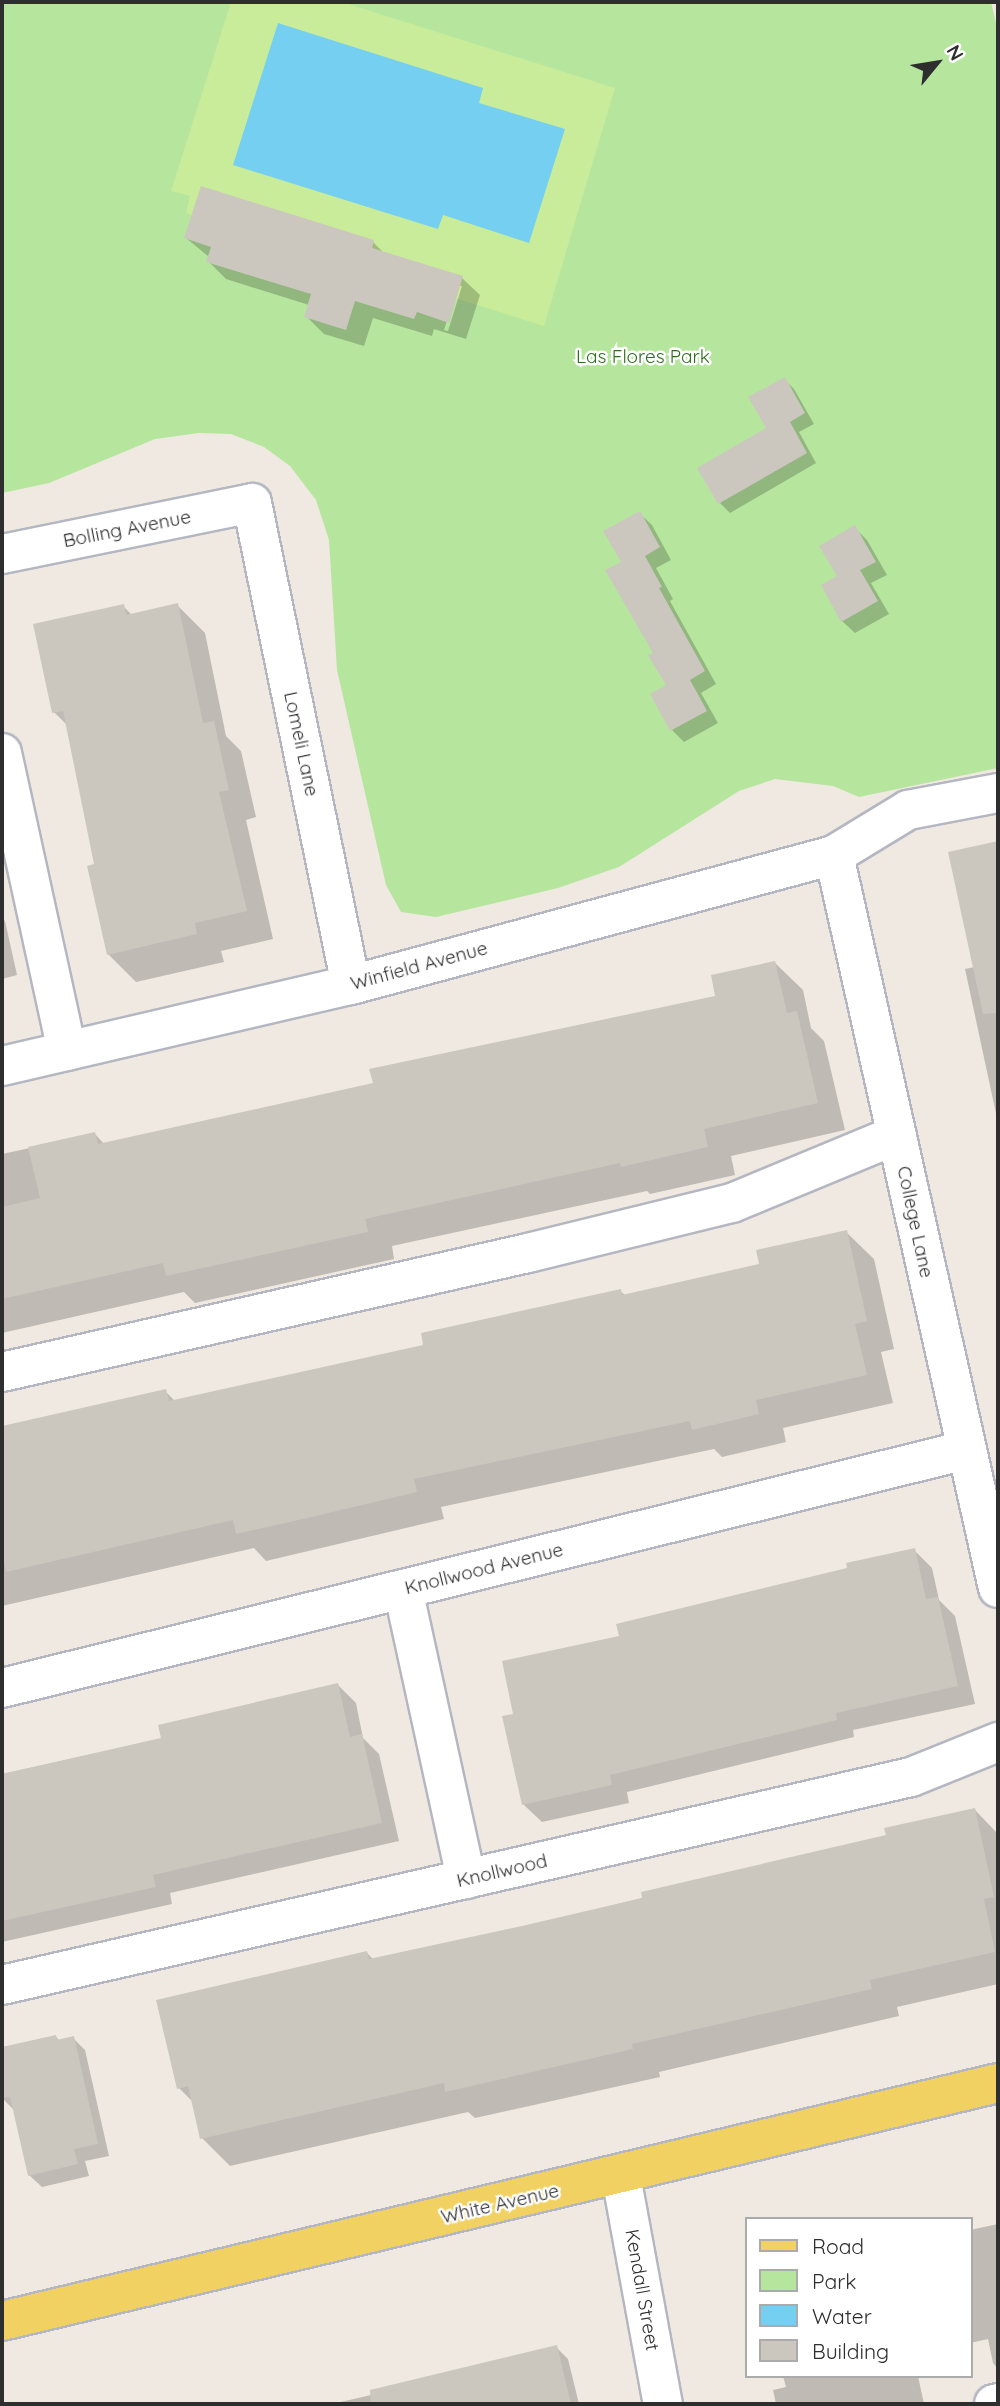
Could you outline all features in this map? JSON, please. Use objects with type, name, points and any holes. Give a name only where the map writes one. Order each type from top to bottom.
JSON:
[{"type":"main road","name":"White Avenue","points":[[2,2321],[621,2176],[998,2083]]},
{"type":"street","name":"Bolling Avenue","points":[[2,554],[252,503]]},
{"type":"street","name":"Lomeli Lane","points":[[252,503],[351,985]]},
{"type":"street","points":[[2,753],[13,853],[68,1051]]},
{"type":"street","points":[[834,855],[908,810],[998,793]]},
{"type":"street","name":"Winfield Avenue","points":[[2,1066],[351,985],[834,855]]},
{"type":"street","name":"College Lane","points":[[834,855],[998,1588]]},
{"type":"street","points":[[2,1372],[514,1256],[732,1203],[896,1135]]},
{"type":"street","name":"Knollwood Avenue","points":[[2,1688],[966,1450]]},
{"type":"street","points":[[403,1589],[466,1879]]},
{"type":"street","name":"Knollwood","points":[[2,1985],[912,1777],[998,1742]]},
{"type":"street","name":"Kendall Street","points":[[621,2176],[663,2404]]},
{"type":"green space","name":"Las Flores Park","points":[[2,2],[991,2],[998,32],[998,768],[859,797],[833,786],[775,779],[739,791],[619,867],[558,888],[436,917],[401,912],[386,885],[337,670],[329,540],[316,500],[290,466],[264,447],[231,434],[199,433],[155,439],[49,483],[2,493]]},
{"type":"green space","points":[[231,2],[342,2],[615,88],[544,326],[186,213],[190,196],[171,191]]},
{"type":"water","points":[[278,23],[483,88],[479,103],[565,129],[529,243],[443,215],[438,229],[233,165]]},
{"type":"building","points":[[201,186],[374,240],[372,248],[463,276],[449,323],[417,312],[414,319],[355,301],[346,330],[304,317],[311,294],[206,262],[211,247],[184,238]]},
{"type":"building","points":[[785,377],[805,413],[790,422],[807,453],[718,504],[697,468],[766,428],[748,397]]},
{"type":"building","points":[[640,511],[660,547],[645,556],[662,587],[659,588],[705,671],[690,680],[707,711],[670,731],[650,694],[666,685],[648,655],[653,653],[605,570],[621,562],[603,531]]},
{"type":"building","points":[[855,525],[876,562],[860,570],[878,601],[841,622],[821,585],[837,576],[819,546]]},
{"type":"building","points":[[178,603],[203,723],[214,721],[229,790],[219,792],[247,911],[195,923],[197,934],[107,955],[87,866],[94,864],[63,711],[52,713],[33,624],[124,604],[126,615]]},
{"type":"building","points":[[998,841],[998,1013],[983,1014],[948,852]]},
{"type":"building","points":[[775,961],[787,1013],[797,1011],[818,1103],[704,1129],[708,1147],[621,1167],[620,1163],[365,1219],[368,1232],[166,1276],[163,1263],[2,1299],[2,1207],[40,1198],[28,1147],[95,1132],[98,1144],[373,1083],[369,1069],[715,996],[711,975]]},
{"type":"building","points":[[847,1230],[867,1321],[855,1324],[867,1375],[756,1400],[759,1414],[692,1430],[690,1421],[414,1479],[417,1492],[236,1534],[233,1520],[6,1572],[2,1552],[2,1426],[166,1389],[169,1401],[423,1345],[421,1333],[621,1289],[622,1295],[759,1264],[756,1250]]},
{"type":"building","points":[[915,1548],[926,1599],[938,1597],[958,1686],[836,1713],[837,1720],[610,1775],[612,1785],[522,1805],[502,1716],[513,1714],[502,1661],[619,1636],[616,1624],[847,1568],[846,1563]]},
{"type":"building","points":[[338,1683],[350,1737],[362,1734],[382,1823],[153,1875],[156,1887],[2,1921],[2,1774],[161,1738],[158,1725]]},
{"type":"building","points":[[975,1808],[994,1897],[984,1899],[995,1952],[870,1980],[872,1989],[632,2044],[633,2049],[445,2092],[444,2083],[200,2139],[188,2086],[177,2089],[156,2000],[367,1951],[369,1959],[642,1898],[641,1892],[886,1835],[884,1828]]},
{"type":"building","points":[[56,2035],[57,2040],[74,2036],[98,2144],[74,2149],[78,2164],[28,2176],[10,2097],[2,2098],[2,2047]]},
{"type":"building","points":[[557,2345],[571,2404],[371,2404],[370,2390]]}]
